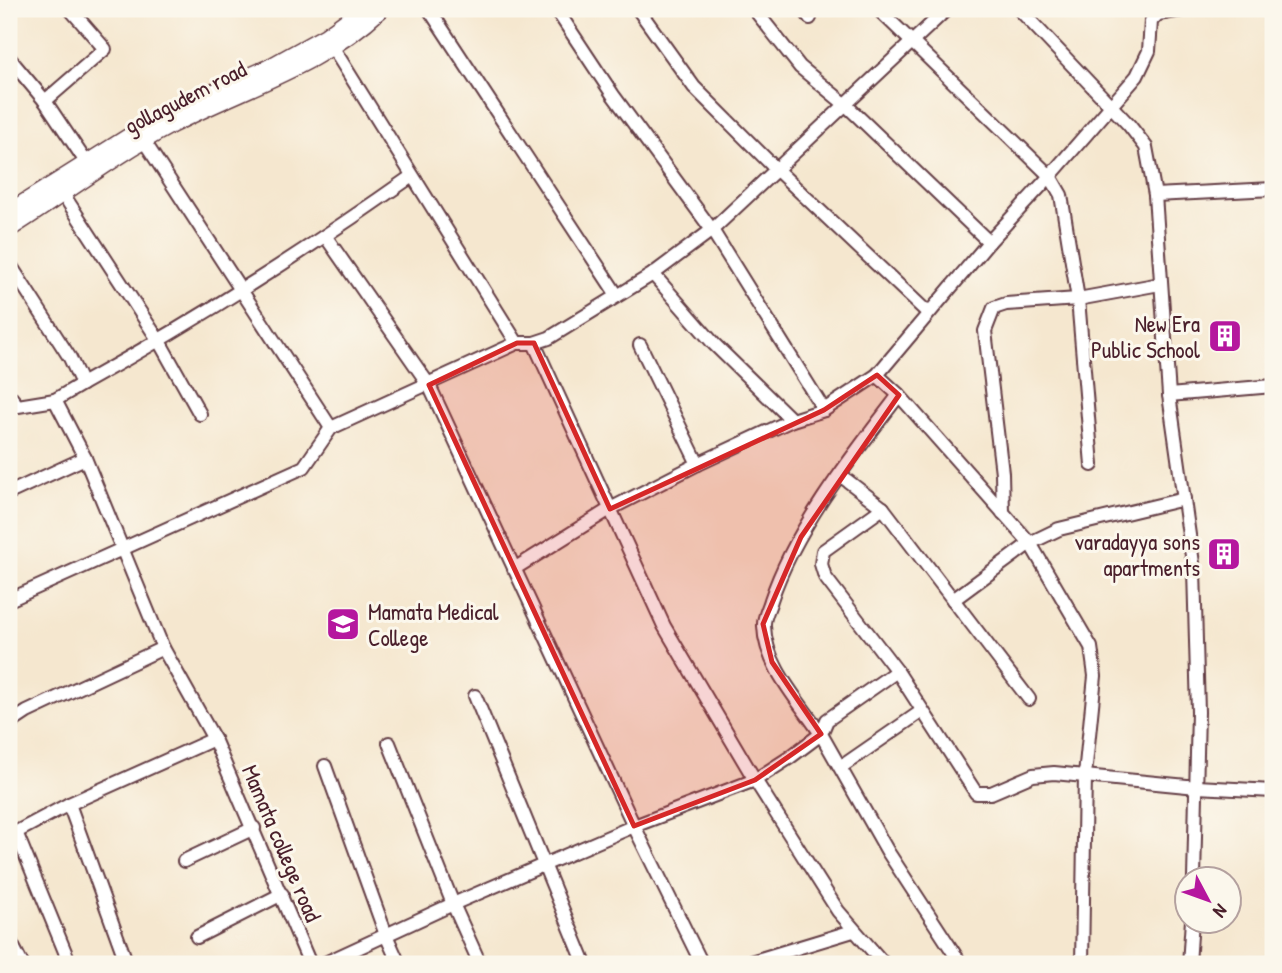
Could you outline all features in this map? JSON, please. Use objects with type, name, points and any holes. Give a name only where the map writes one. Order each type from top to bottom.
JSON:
[{"type":"street","points":[[45,101],[105,49],[70,9]]},
{"type":"street","name":"gollagudem road","points":[[9,212],[165,114],[268,68],[326,36],[363,9]]},
{"type":"street","name":"gollagudem road","points":[[9,229],[172,125],[333,48],[381,9]]},
{"type":"street","points":[[429,9],[617,295]]},
{"type":"street","points":[[556,9],[613,94],[712,230],[824,410]]},
{"type":"street","points":[[638,9],[694,87],[928,313]]},
{"type":"street","points":[[754,9],[800,67],[846,105],[989,242]]},
{"type":"street","points":[[878,9],[1050,176],[1061,195],[1078,299],[1093,465]]},
{"type":"street","points":[[9,600],[304,467],[331,428],[517,342],[534,343],[549,338],[653,274],[712,230],[778,171],[947,9]]},
{"type":"street","points":[[1019,9],[1146,147],[1156,195],[1169,395],[1194,570],[1197,786],[1194,864]]},
{"type":"street","points":[[514,569],[610,509],[698,464],[792,421],[824,410],[877,375],[989,242],[1137,76],[1149,51],[1151,21],[1157,14],[1188,9]]},
{"type":"street","points":[[333,48],[517,342]]},
{"type":"street","points":[[9,58],[45,101],[86,162]]},
{"type":"street","points":[[144,141],[331,428]]},
{"type":"street","points":[[9,395],[18,406],[55,400],[159,341],[326,237],[412,176]]},
{"type":"street","points":[[1156,195],[1273,189]]},
{"type":"street","points":[[63,194],[159,341],[200,414]]},
{"type":"street","points":[[326,237],[429,384],[634,826],[702,964]]},
{"type":"street","points":[[9,263],[70,358],[82,384]]},
{"type":"street","points":[[653,274],[713,344],[792,421]]},
{"type":"street","points":[[1003,513],[1002,472],[985,331],[993,308],[1006,304],[1078,299],[1160,284]]},
{"type":"street","points":[[534,343],[664,625],[755,780],[853,930],[884,964]]},
{"type":"street","points":[[640,345],[698,464]]},
{"type":"street","points":[[877,375],[899,395],[1030,543],[1091,647],[1095,676],[1084,775],[1082,964]]},
{"type":"street","points":[[1169,395],[1273,386]]},
{"type":"street","points":[[899,395],[840,475],[801,537],[778,580],[763,624],[772,662],[821,734],[888,852],[961,964]]},
{"type":"street","name":"Mamata college road","points":[[55,400],[85,458],[163,648],[214,739],[310,964]]},
{"type":"street","points":[[9,493],[85,458]]},
{"type":"street","points":[[840,475],[883,508],[1029,699]]},
{"type":"street","points":[[953,600],[1030,543],[1059,529],[1184,499]]},
{"type":"street","points":[[883,508],[823,551],[821,564],[825,577],[897,671],[976,793],[991,793],[1033,775],[1054,773],[1273,791]]},
{"type":"street","points":[[9,724],[27,712],[163,648]]},
{"type":"street","points":[[323,964],[453,904],[634,826],[755,780],[821,734],[827,720],[897,671]]},
{"type":"street","points":[[475,696],[585,964]]},
{"type":"street","points":[[841,767],[922,711]]},
{"type":"street","points":[[70,964],[13,834],[69,804],[214,739]]},
{"type":"street","points":[[389,743],[453,904],[480,964]]},
{"type":"street","points":[[325,766],[399,964]]},
{"type":"street","points":[[69,804],[127,964]]},
{"type":"street","points":[[184,861],[254,828]]},
{"type":"street","points":[[197,937],[282,894]]},
{"type":"street","points":[[744,964],[853,930]]},
{"type":"street","points":[[1189,964],[1191,934]]},
{"type":"street","points":[[9,939],[22,964]]},
{"type":"highlighted area","points":[[517,343],[534,343],[610,509],[824,410],[877,375],[899,395],[801,537],[763,624],[772,662],[821,734],[755,780],[634,826],[429,385]]},
{"type":"place","name":"New Era Public School","points":[[1225,336]]},
{"type":"place","name":"varadayya sons apartments","points":[[1224,554]]},
{"type":"place","name":"Mamata Medical College","points":[[343,624]]}]
